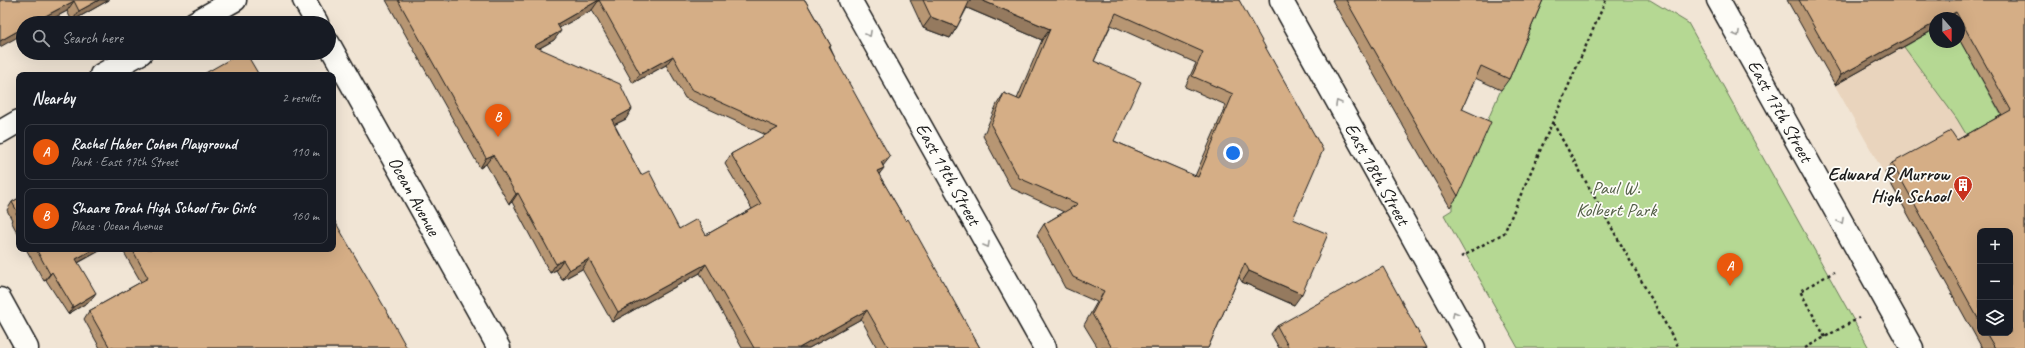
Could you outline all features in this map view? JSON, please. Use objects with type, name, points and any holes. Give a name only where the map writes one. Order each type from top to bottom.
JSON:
[{"type":"street","points":[[206,16],[235,0]]},
{"type":"street","points":[[304,0],[313,16]]},
{"type":"street","name":"East 19th Street","points":[[850,0],[1045,348]]},
{"type":"street","name":"East 18th Street","points":[[1281,0],[1474,348]]},
{"type":"street","name":"East 17th Street","points":[[1718,0],[1912,348]]},
{"type":"street","name":"Ocean Avenue","points":[[336,57],[499,348]]},
{"type":"street","points":[[106,72],[128,60]]},
{"type":"street","points":[[0,132],[16,123]]},
{"type":"street","points":[[0,299],[27,348]]},
{"type":"path","points":[[1461,257],[1504,233],[1606,0]]},
{"type":"path","points":[[1553,123],[1679,348]]},
{"type":"path","points":[[1825,337],[1800,291],[1834,272]]},
{"type":"path","points":[[1805,348],[1859,318]]},
{"type":"shaded area","name":"Edward R Murrow High School","points":[[1787,0],[2025,0],[2025,348],[1982,348]]},
{"type":"green space","name":"Paul W. Kolbert Park","points":[[1540,0],[1650,0],[1688,23],[1869,348],[1518,348],[1444,215],[1452,210],[1452,202]]},
{"type":"green space","points":[[1929,32],[1929,48],[1964,48],[2004,120],[1969,139],[1957,119],[1904,47]]},
{"type":"building","points":[[0,0],[99,0],[79,11],[74,1],[45,16],[16,16],[16,32],[0,41]]},
{"type":"building","points":[[398,0],[599,0],[805,0],[831,46],[829,47],[890,157],[881,162],[884,168],[877,171],[906,221],[908,219],[980,348],[889,348],[867,310],[799,348],[754,348],[706,264],[618,312],[589,259],[569,270],[563,260],[556,264],[518,193],[516,194],[493,155],[486,158]],"holes":[[[599,0],[640,74],[673,56],[691,89],[778,128],[731,154],[761,204],[706,235],[697,219],[679,229],[649,171],[641,175],[612,120],[632,109],[620,84],[534,46],[561,31],[557,24]]]},
{"type":"building","points":[[923,0],[970,0],[957,27],[931,17]]},
{"type":"building","points":[[981,0],[1239,0],[1323,150],[1293,219],[1328,234],[1302,294],[1249,271],[1245,263],[1208,348],[1112,348],[1092,314],[1104,291],[1073,277],[1044,224],[1078,204],[1019,178],[991,125],[1004,93],[1020,100],[1050,29]],"holes":[[[1116,13],[1203,52],[1192,76],[1233,94],[1198,177],[1114,141],[1141,82],[1094,61]]]},
{"type":"building","points":[[1346,0],[1543,0],[1509,79],[1481,66],[1462,109],[1491,122],[1458,196],[1406,106]]},
{"type":"building","name":"Edward R Murrow High School","points":[[1799,0],[2025,0],[2025,348],[1995,348],[1988,336],[2013,336],[2013,228],[1977,228],[1977,317],[1892,163],[1951,131],[1957,140],[2011,110],[1965,28],[1965,12],[1929,12],[1929,26],[1841,75]]},
{"type":"building","points":[[229,60],[250,60],[257,72],[207,72]]},
{"type":"building","points":[[16,200],[16,209],[12,202]]},
{"type":"building","points":[[336,223],[407,348],[110,348],[89,311],[148,278],[134,252],[336,252]]},
{"type":"building","points":[[38,252],[89,252],[76,259],[96,293],[73,307],[52,272],[50,274]]},
{"type":"building","points":[[1383,267],[1427,348],[1289,348],[1277,326]]},
{"type":"place","name":"Shaare Torah High School For Girls","points":[[498,137]]},
{"type":"place","name":"Edward R Murrow High School","points":[[1963,202]]},
{"type":"place","name":"Rachel Haber Cohen Playground","points":[[1730,286]]}]
